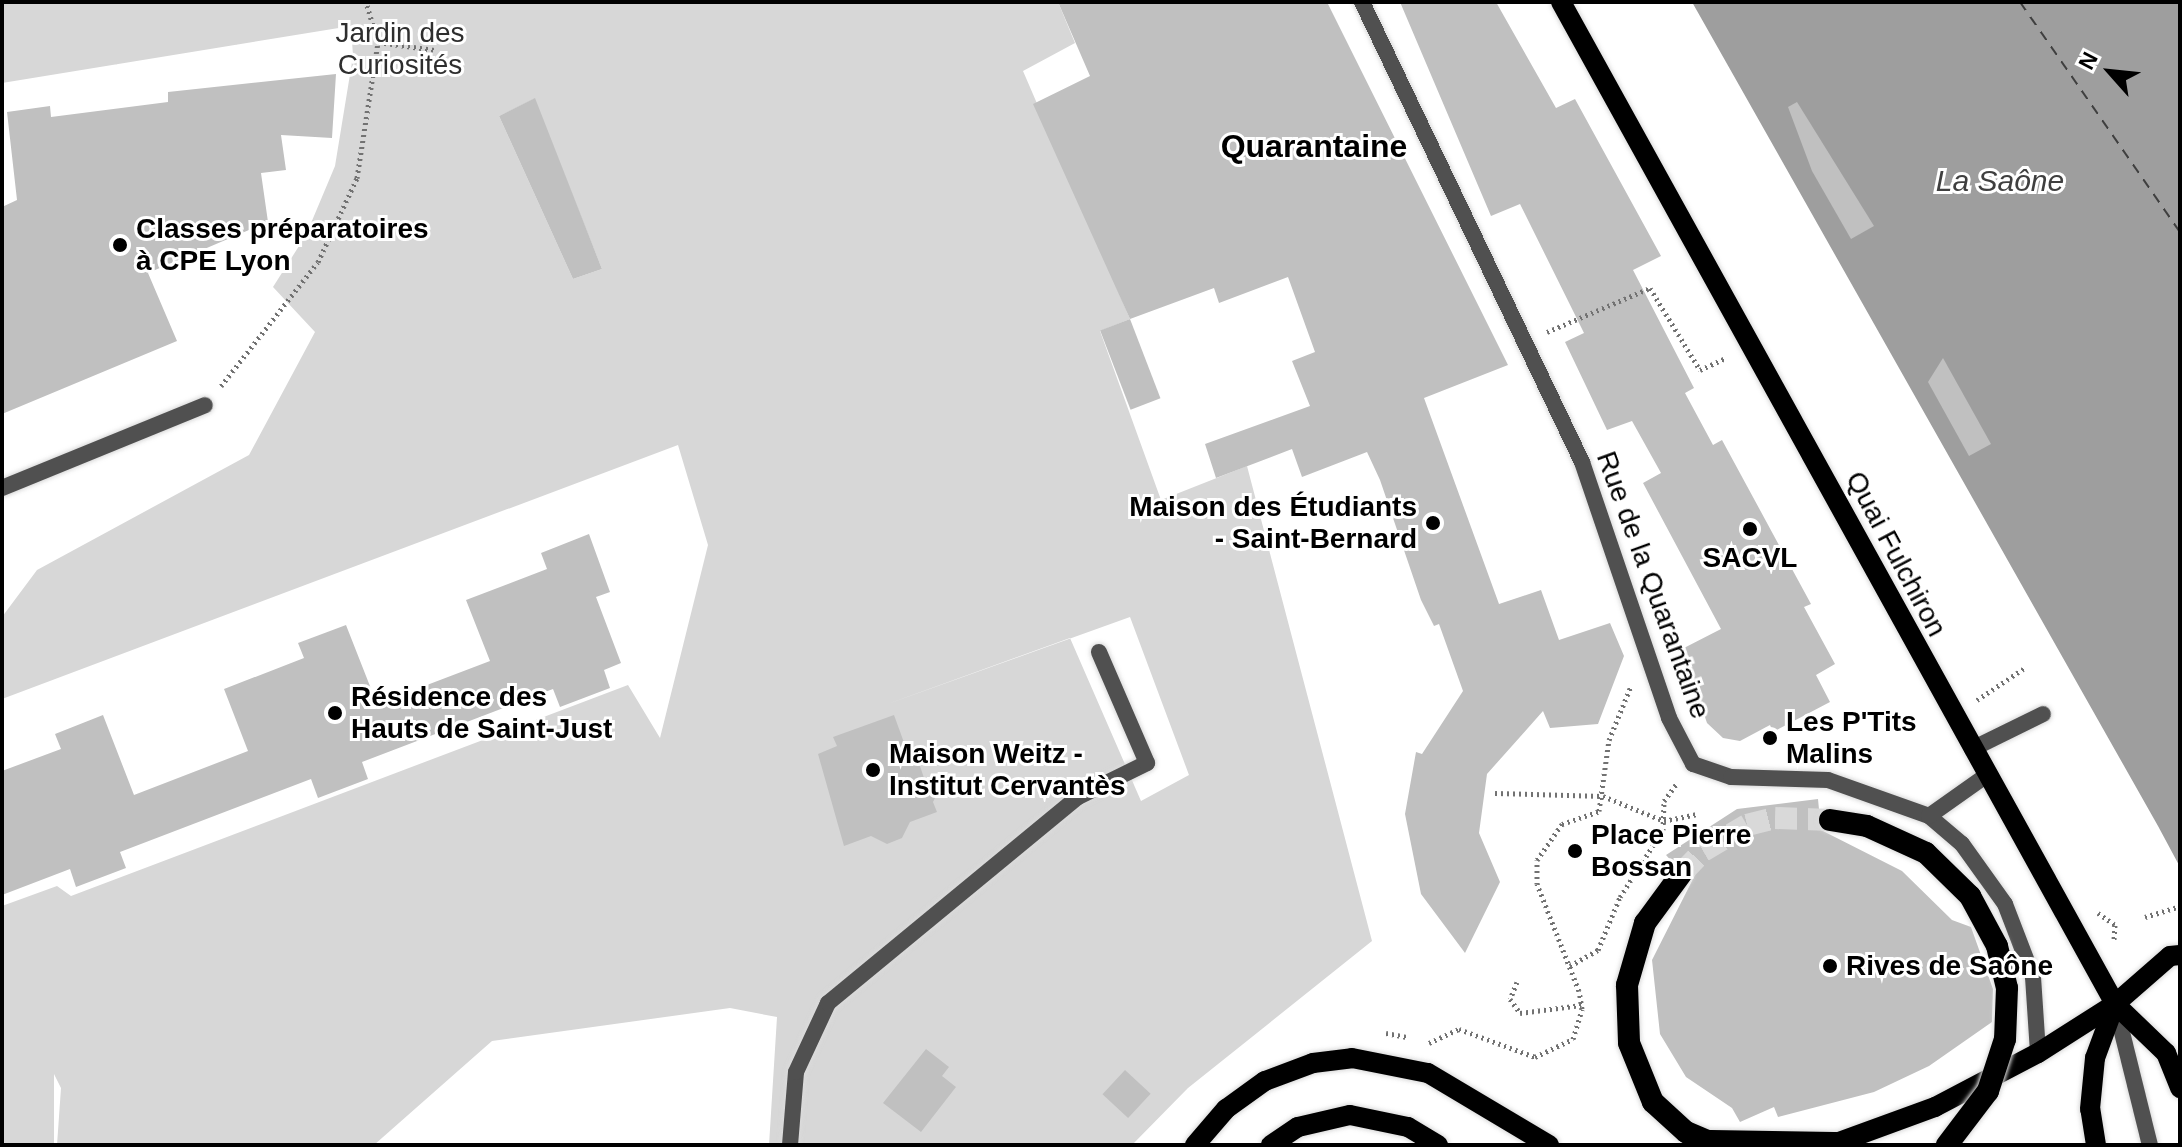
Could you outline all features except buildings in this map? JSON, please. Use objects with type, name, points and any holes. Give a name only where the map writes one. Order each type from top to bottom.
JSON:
[{"type":"highway","points":[[1830,820],[1867,826],[1926,853],[1970,896],[1997,946],[2007,988],[2005,1039],[1988,1091],[1947,1145]]},
{"type":"highway","points":[[1681,874],[1645,923],[1627,985],[1629,1043],[1653,1102],[1686,1132],[1707,1141],[1834,1144]]},
{"type":"main road","name":"Quai Fulchiron","points":[[1561,2],[1748,347],[2115,1004]]},
{"type":"main road","points":[[1834,1144],[1935,1107],[2038,1053],[2115,1004],[2170,956],[2180,955]]},
{"type":"main road","points":[[2115,1004],[2166,1053],[2180,1088]]},
{"type":"main road","points":[[2096,1145],[2090,1109],[2095,1058],[2115,1004]]},
{"type":"main road","points":[[1195,1145],[1226,1109],[1265,1081],[1313,1063],[1352,1058],[1428,1073],[1549,1145]]},
{"type":"main road","points":[[1271,1145],[1314,1121],[1350,1115],[1408,1127],[1438,1145]]},
{"type":"street","name":"Rue de la Quarantaine","points":[[1362,2],[1528,340],[1582,462],[1669,718],[1693,764],[1731,777],[1828,780],[1929,816],[1964,846],[2005,904],[2033,977],[2038,1053]]},
{"type":"street","points":[[2,488],[205,405]]},
{"type":"street","points":[[790,1145],[796,1072],[828,1003],[1078,797],[1147,763],[1099,652]]},
{"type":"street","points":[[1972,749],[2043,714]]},
{"type":"street","points":[[1929,816],[1987,775]]},
{"type":"street","name":"Quai Fulchiron","points":[[2115,1004],[2150,1145]]},
{"type":"path","points":[[205,405],[289,305],[341,219],[366,142],[378,42],[366,2]]},
{"type":"path","points":[[378,42],[434,50]]},
{"type":"path","points":[[1528,340],[1650,288],[1700,370],[1748,347]]},
{"type":"path","points":[[1432,1044],[1459,1029],[1535,1057],[1573,1039],[1581,1005],[1570,966],[1537,884],[1537,860],[1562,824],[1599,811],[1609,740],[1646,647]]},
{"type":"path","points":[[1570,966],[1598,950],[1664,821],[1664,801],[1682,777]]},
{"type":"path","points":[[1495,793],[1603,796],[1664,821],[1697,814]]},
{"type":"path","points":[[2145,917],[2180,906]]},
{"type":"path","points":[[1517,982],[1510,999],[1520,1013],[1581,1005]]},
{"type":"green space","name":"Jardin des Curiosités","points":[[2,2],[1058,2],[1075,43],[1023,71],[1130,319],[1100,331],[1161,500],[1247,466],[1372,941],[1188,1088],[1132,1145],[769,1145],[777,1017],[730,1008],[492,1041],[374,1145],[57,1145],[61,1088],[54,1074],[54,1145],[2,1145],[2,906],[57,886],[71,896],[628,685],[660,738],[708,545],[678,445],[2,699],[2,617],[37,570],[249,455],[315,332],[273,287],[306,235],[335,166],[353,56],[351,26],[2,83]],"holes":[[[534,99],[602,269],[573,279],[499,116]],[[1130,617],[1189,775],[1141,801],[1070,638]]]},
{"type":"water","name":"La Saône","points":[[1692,2],[2180,2],[2180,867],[2158,826]]},
{"type":"ferry route","points":[[2020,2],[2180,232]]},
{"type":"tunnel","points":[[1681,874],[1703,851],[1747,825],[1775,818],[1830,820]]},
{"type":"place","name":"Classes préparatoires à CPE Lyon","points":[[120,245]]},
{"type":"place","name":"Maison des Étudiants - Saint-Bernard","points":[[1433,523]]},
{"type":"place","name":"SACVL","points":[[1750,529]]},
{"type":"place","name":"Résidence des Hauts de Saint-Just","points":[[335,713]]},
{"type":"place","name":"Les P'Tits Malins","points":[[1770,738]]},
{"type":"place","name":"Maison Weitz - Institut Cervantès","points":[[873,770]]},
{"type":"place","name":"Place Pierre Bossan","points":[[1575,851]]},
{"type":"place","name":"Rives de Saône","points":[[1830,966]]},
{"type":"district","name":"Quarantaine","points":[[1314,146]]}]
